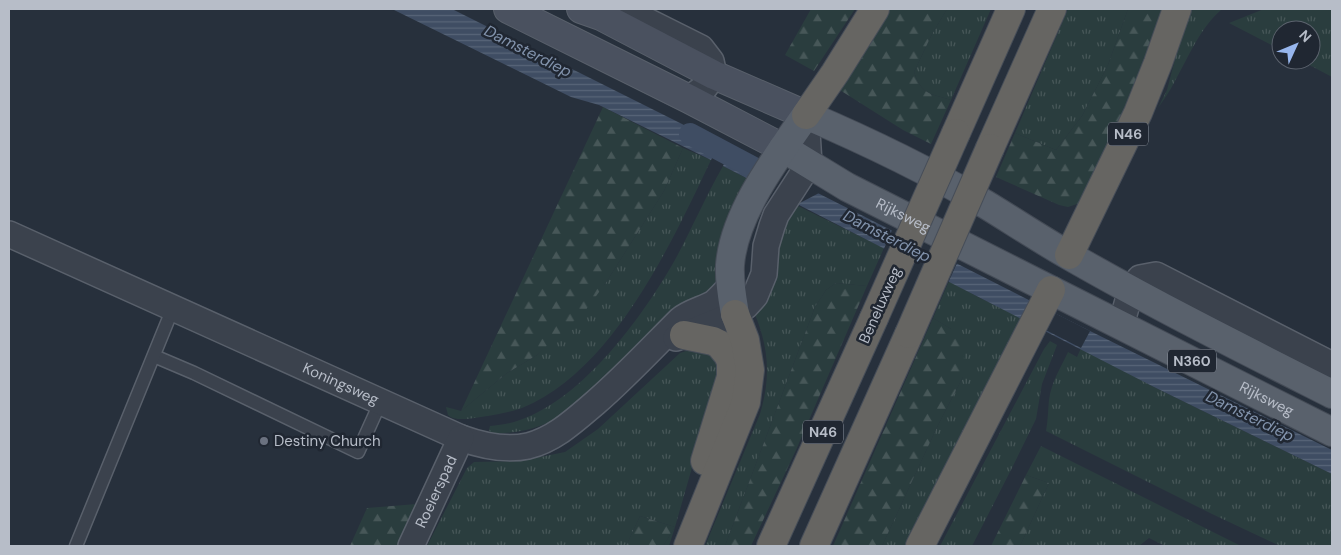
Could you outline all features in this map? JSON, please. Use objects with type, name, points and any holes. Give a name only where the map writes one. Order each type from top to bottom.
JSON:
[{"type":"highway","points":[[806,115],[875,9]]},
{"type":"highway","name":"Beneluxweg","points":[[771,546],[1011,9]]},
{"type":"highway","name":"N46","points":[[814,546],[1052,9]]},
{"type":"highway","name":"N46","points":[[1069,255],[1138,113],[1177,9]]},
{"type":"highway","name":"N46","points":[[920,546],[1043,307]]},
{"type":"highway","points":[[688,546],[746,402],[750,370],[745,340],[735,314]]},
{"type":"highway","points":[[684,334],[719,344],[728,355],[732,370],[703,465],[699,518]]},
{"type":"main road","name":"Rijksweg","points":[[508,9],[737,123],[771,167],[797,182],[847,187],[1043,307],[1121,325],[1332,432]]},
{"type":"main road","points":[[582,9],[600,16],[714,75]]},
{"type":"main road","name":"N360","points":[[714,75],[752,93],[852,134],[920,169],[1175,315],[1332,394]]},
{"type":"main road","points":[[735,314],[730,287],[730,264],[739,226],[771,167],[806,115]]},
{"type":"main road","name":"N46","points":[[1043,307],[1069,255]]},
{"type":"street","points":[[623,9],[701,48],[712,61],[714,75],[705,87],[689,99]]},
{"type":"street","points":[[735,314],[746,306],[761,285],[768,236],[776,215],[797,182],[806,115]]},
{"type":"street","name":"Koningsweg","points":[[9,234],[461,438],[495,448],[520,447],[543,441],[569,426],[655,346],[682,318],[714,302],[730,287]]},
{"type":"street","points":[[1121,325],[1131,290],[1140,278],[1156,275],[1332,365]]},
{"type":"street","name":"Koningsweg","points":[[655,346],[735,314]]},
{"type":"street","name":"Roeierspad","points":[[411,546],[461,438]]},
{"type":"lane","points":[[76,546],[173,308]]},
{"type":"lane","points":[[154,356],[194,373],[358,452],[381,401]]},
{"type":"green space","points":[[811,9],[855,9],[814,71],[785,55]]},
{"type":"green space","points":[[884,9],[947,9],[932,34],[914,72],[923,89],[951,100],[931,144],[903,130],[835,87]]},
{"type":"green space","points":[[947,9],[991,9],[951,100],[923,89],[914,72],[932,34]]},
{"type":"green space","points":[[1068,9],[1128,9],[1108,65],[1082,116],[1056,150],[1015,133]]},
{"type":"green space","points":[[1128,9],[1165,9],[1153,59],[1083,202],[1068,207],[1059,205],[996,177],[1015,133],[1056,150],[1082,116],[1108,65]]},
{"type":"green space","points":[[1188,9],[1222,9],[1201,34],[1158,108],[1167,90]]},
{"type":"green space","points":[[1264,9],[1332,9],[1332,77],[1319,70],[1321,70],[1321,20],[1271,20],[1271,45],[1229,23]]},
{"type":"green space","points":[[603,107],[683,148],[664,191],[605,284],[585,311],[537,355],[507,373],[461,411]]},
{"type":"green space","points":[[683,148],[711,160],[658,266],[636,302],[611,335],[584,365],[555,390],[522,408],[501,414],[467,419],[456,419],[448,415],[446,407],[461,411],[507,373],[537,355],[605,284],[664,191]]},
{"type":"green space","points":[[723,166],[750,180],[720,275],[710,290],[558,418],[526,430],[509,433],[491,433],[489,430],[490,426],[520,420],[544,409],[589,374],[610,352],[629,329],[663,280]]},
{"type":"green space","points":[[796,205],[884,248],[867,286],[836,283],[826,290],[815,307],[725,546],[705,546],[760,414],[764,400],[767,363],[763,338],[754,312],[772,290],[776,269],[774,240]]},
{"type":"green space","points":[[949,281],[1026,320],[910,546],[882,546],[938,425],[963,377],[951,329],[933,318]]},
{"type":"green space","points":[[836,283],[867,286],[796,450],[751,546],[725,546],[815,307],[826,290]]},
{"type":"green space","points":[[933,318],[951,329],[960,338],[964,356],[963,377],[938,425],[882,546],[833,546]]},
{"type":"green space","points":[[1050,341],[1057,345],[1042,384],[1036,419],[972,546],[940,546],[1044,349]]},
{"type":"green space","points":[[1081,348],[1154,387],[1332,474],[1332,546],[1280,546],[1046,431],[1049,400],[1054,381],[1068,352],[1077,357]]},
{"type":"green space","points":[[692,349],[704,352],[712,357],[718,371],[718,377],[675,527],[640,516],[626,546],[427,546],[467,468],[474,462],[520,461],[565,452],[598,429],[680,353]]},
{"type":"green space","points":[[1041,446],[1241,546],[1165,546],[1149,538],[1139,546],[1020,546],[1049,483],[1026,475]]},
{"type":"green space","points":[[1026,475],[1049,483],[1020,546],[991,546]]},
{"type":"green space","points":[[429,503],[408,546],[350,546],[367,508]]},
{"type":"green space","points":[[640,516],[675,527],[663,546],[626,546]]},
{"type":"green space","points":[[675,527],[669,546],[663,546]]},
{"type":"water","points":[[392,9],[452,9],[720,143],[711,160],[599,105],[571,97]]},
{"type":"water","points":[[731,149],[1090,331],[1332,450],[1332,474],[1154,387],[723,166]]},
{"type":"pier","points":[[742,154],[819,193],[796,205],[750,180]]},
{"type":"pier","points":[[893,228],[958,261],[948,283],[883,251]]},
{"type":"pier","points":[[1035,303],[1090,331],[1081,348],[1026,320]]},
{"type":"waterway","name":"Damsterdiep","points":[[690,134],[754,168]]},
{"type":"place","name":"Destiny Church","points":[[264,441]]}]
